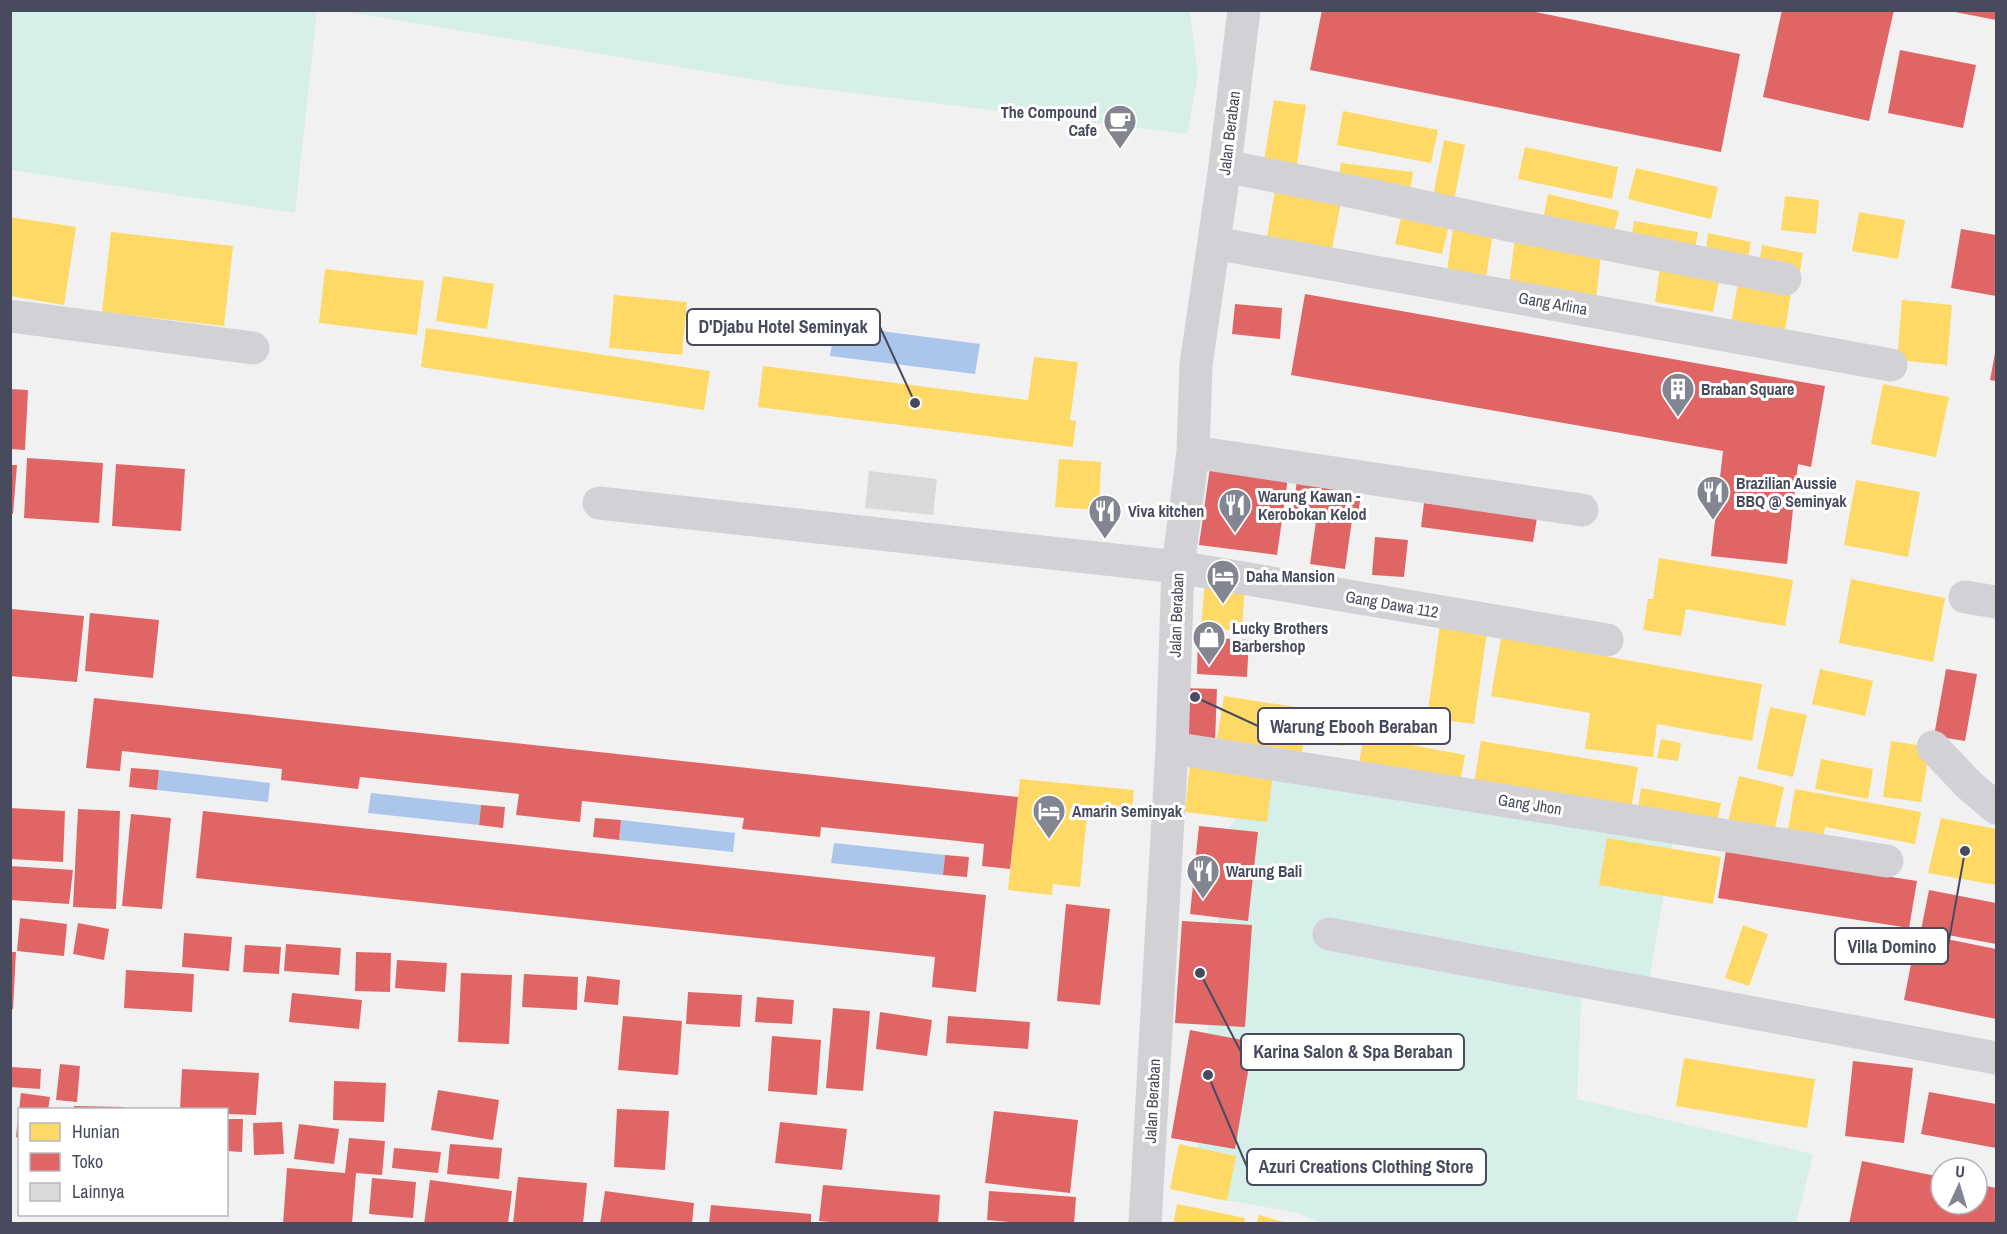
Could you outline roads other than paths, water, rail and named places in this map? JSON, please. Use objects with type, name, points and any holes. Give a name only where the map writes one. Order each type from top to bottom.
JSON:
[{"type":"street","name":"Jalan Beraban","points":[[1145,1224],[1172,748],[1178,567],[1193,452],[1196,365],[1225,166],[1244,10]]},
{"type":"street","points":[[1225,166],[1785,279]]},
{"type":"street","name":"Gang Arlina","points":[[1214,243],[1891,364]]},
{"type":"street","points":[[10,316],[253,348]]},
{"type":"street","points":[[1193,452],[1582,510]]},
{"type":"street","name":"Gang Dawa 112","points":[[599,503],[1178,567],[1607,640]]},
{"type":"street","points":[[1965,597],[1996,602]]},
{"type":"street","points":[[1934,747],[1968,784],[1996,808]]},
{"type":"street","name":"Gang Jhon","points":[[1172,748],[1887,861]]},
{"type":"street","points":[[1329,934],[1996,1058]]},
{"type":"water","points":[[835,325],[980,344],[975,374],[830,356]]},
{"type":"water","points":[[159,770],[270,783],[268,802],[157,790]]},
{"type":"water","points":[[371,793],[481,805],[479,825],[368,813]]},
{"type":"water","points":[[621,820],[735,833],[733,852],[619,840]]},
{"type":"water","points":[[834,843],[945,855],[943,875],[831,863]]},
{"type":"place","name":"The Compound Cafe","points":[[1120,150]]},
{"type":"place","name":"D'Djabu Hotel Seminyak","points":[[915,403]]},
{"type":"place","name":"Braban Square","points":[[1678,418]]},
{"type":"place","name":"Brazilian Aussie BBQ @ Seminyak","points":[[1713,521]]},
{"type":"place","name":"Warung Kawan - Kerobokan Kelod","points":[[1235,534]]},
{"type":"place","name":"Viva kitchen","points":[[1105,540]]},
{"type":"place","name":"Daha Mansion","points":[[1223,605]]},
{"type":"place","name":"Lucky Brothers Barbershop","points":[[1209,666]]},
{"type":"place","name":"Warung Ebooh Beraban","points":[[1195,697]]},
{"type":"place","name":"Amarin Seminyak","points":[[1049,840]]},
{"type":"place","name":"Villa Domino","points":[[1965,851]]},
{"type":"place","name":"Warung Bali","points":[[1203,900]]},
{"type":"place","name":"Karina Salon & Spa Beraban","points":[[1200,973]]},
{"type":"place","name":"Azuri Creations Clothing Store","points":[[1208,1075]]}]
